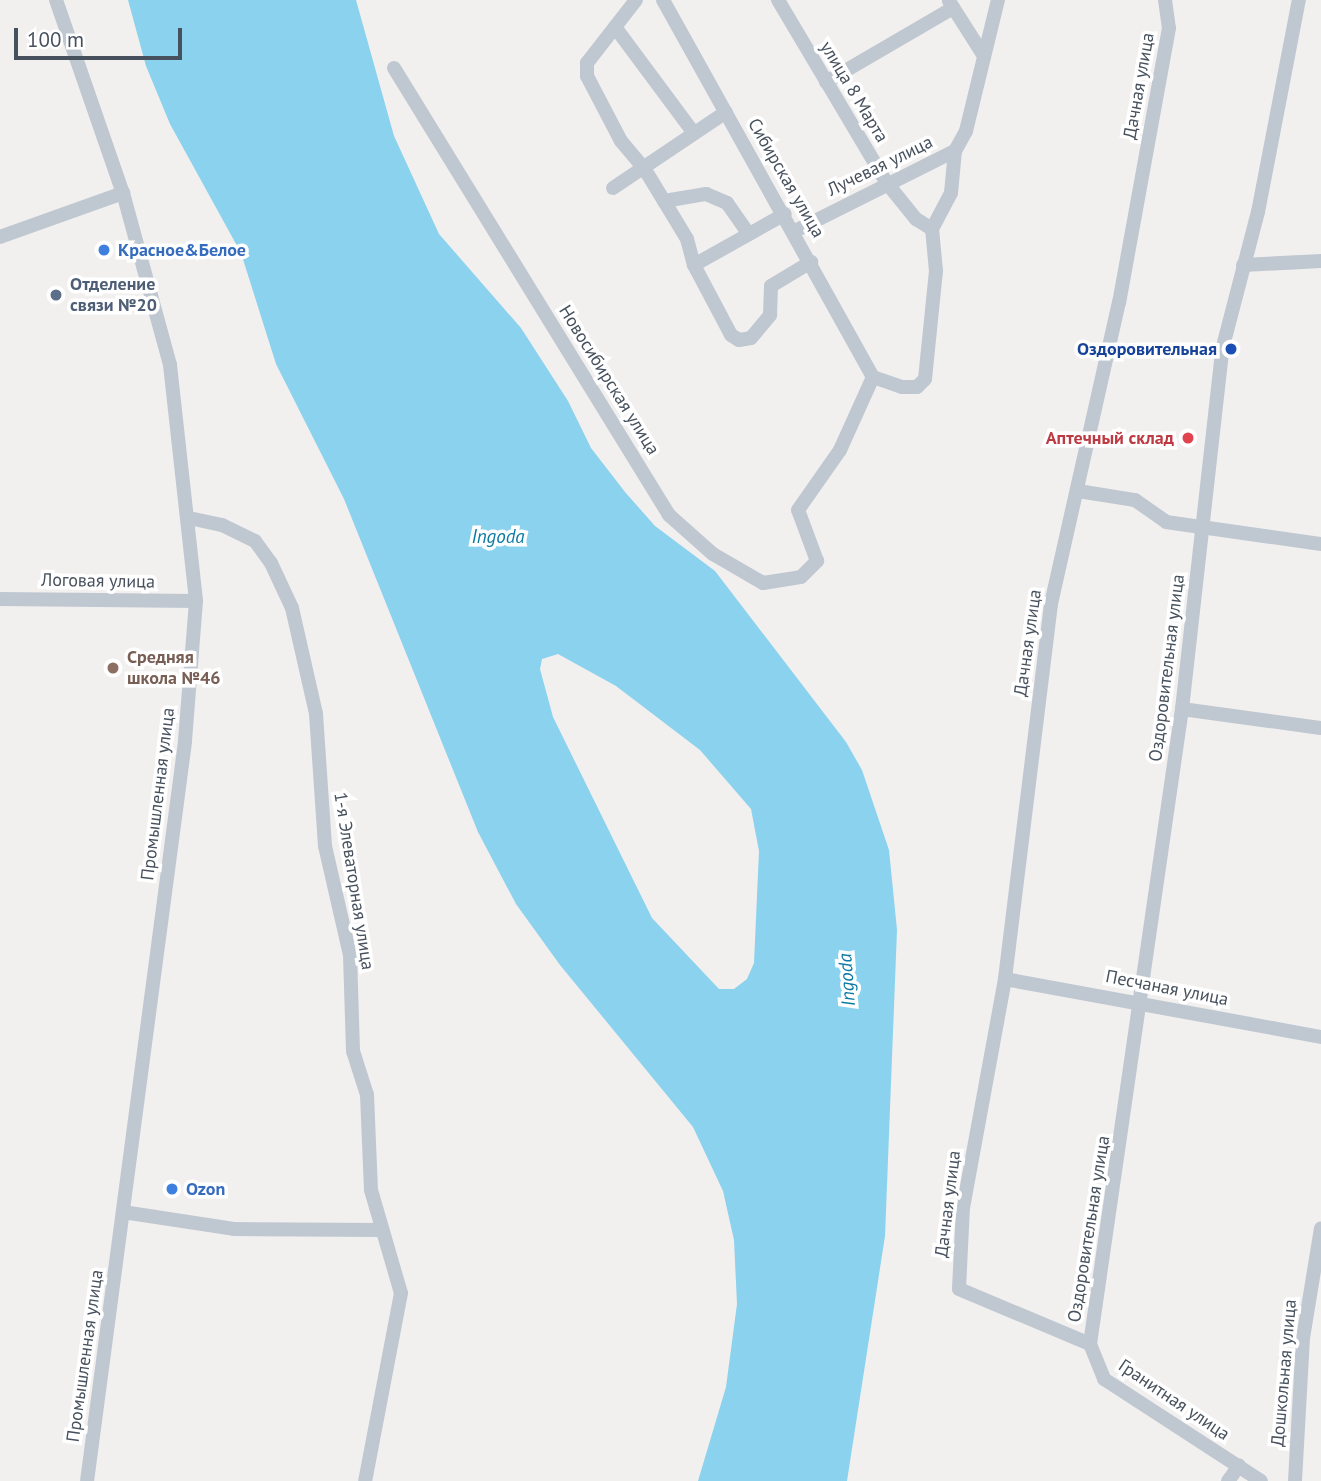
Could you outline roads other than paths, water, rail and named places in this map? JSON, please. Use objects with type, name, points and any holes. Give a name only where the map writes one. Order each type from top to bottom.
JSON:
[{"type":"street","name":"Промышленная улица","points":[[56,0],[123,193],[170,365],[189,518],[196,601],[192,677],[87,1481]]},
{"type":"street","points":[[636,0],[587,63],[587,76],[621,141],[644,168],[688,239],[694,265],[731,335],[739,340],[751,338],[770,315],[771,286],[811,262]]},
{"type":"street","name":"Сибирская улица","points":[[663,0],[873,377]]},
{"type":"street","name":"улица 8 Марта","points":[[778,0],[886,182],[916,219],[932,229]]},
{"type":"street","name":"Лучевая улица","points":[[794,231],[886,182],[955,151],[966,131],[982,53],[998,0]]},
{"type":"street","name":"Дачная улица","points":[[1090,1344],[1022,1312],[964,1295],[959,1289],[963,1207],[1005,979],[1051,604],[1119,302],[1167,41],[1166,0]]},
{"type":"street","name":"Оздоровительная улица","points":[[1090,1344],[1143,1002],[1182,709],[1222,350],[1270,157],[1299,0]]},
{"type":"street","points":[[825,82],[951,4],[982,53]]},
{"type":"street","points":[[615,27],[693,132]]},
{"type":"street","name":"Новосибирская улица","points":[[394,68],[669,515],[713,554],[763,583],[801,577],[817,561],[798,510],[840,450],[873,377]]},
{"type":"street","points":[[613,188],[726,112]]},
{"type":"street","points":[[873,377],[902,387],[917,387],[925,379],[936,271],[932,229],[951,193],[955,151]]},
{"type":"street","points":[[0,237],[123,193]]},
{"type":"street","points":[[664,201],[706,194],[727,203],[748,233]]},
{"type":"street","points":[[694,265],[785,215]]},
{"type":"street","points":[[1243,265],[1321,261]]},
{"type":"street","points":[[1078,491],[1135,500],[1166,522],[1203,525],[1321,544]]},
{"type":"street","name":"1-я Элеваторная улица","points":[[189,518],[222,525],[255,541],[283,583],[292,608],[316,714],[322,822],[350,956],[353,1051],[367,1095],[371,1190],[381,1230],[394,1258],[401,1293],[365,1481]]},
{"type":"street","name":"Логовая улица","points":[[0,599],[196,601]]},
{"type":"street","points":[[1182,709],[1321,728]]},
{"type":"street","name":"Песчаная улица","points":[[1005,979],[1143,1002],[1321,1037]]},
{"type":"street","points":[[123,1212],[234,1228],[381,1230]]},
{"type":"street","name":"Дошкольная улица","points":[[1295,1481],[1304,1338],[1321,1228]]},
{"type":"street","name":"Гранитная улица","points":[[1090,1344],[1104,1379],[1261,1481]]},
{"type":"street","points":[[1228,1481],[1239,1466]]},
{"type":"water","name":"Ingoda","points":[[128,0],[356,0],[394,136],[439,234],[521,328],[568,401],[591,448],[625,492],[655,526],[715,571],[846,742],[862,770],[889,850],[897,930],[885,1236],[847,1481],[698,1481],[726,1387],[737,1304],[734,1240],[723,1191],[693,1127],[560,965],[516,904],[478,832],[344,499],[276,364],[241,253],[170,124],[146,66]],"holes":[[[558,654],[616,686],[700,750],[751,809],[759,851],[754,963],[747,979],[734,989],[719,989],[652,918],[553,717],[540,669],[542,659]]]},
{"type":"place","name":"Красное&Белое","points":[[104,250]]},
{"type":"place","name":"Отделение связи №20","points":[[56,295]]},
{"type":"place","name":"Оздоровительная","points":[[1231,349]]},
{"type":"place","name":"Аптечный склад","points":[[1188,438]]},
{"type":"place","name":"Средняя школа №46","points":[[113,668]]},
{"type":"place","name":"Ozon","points":[[172,1189]]}]
